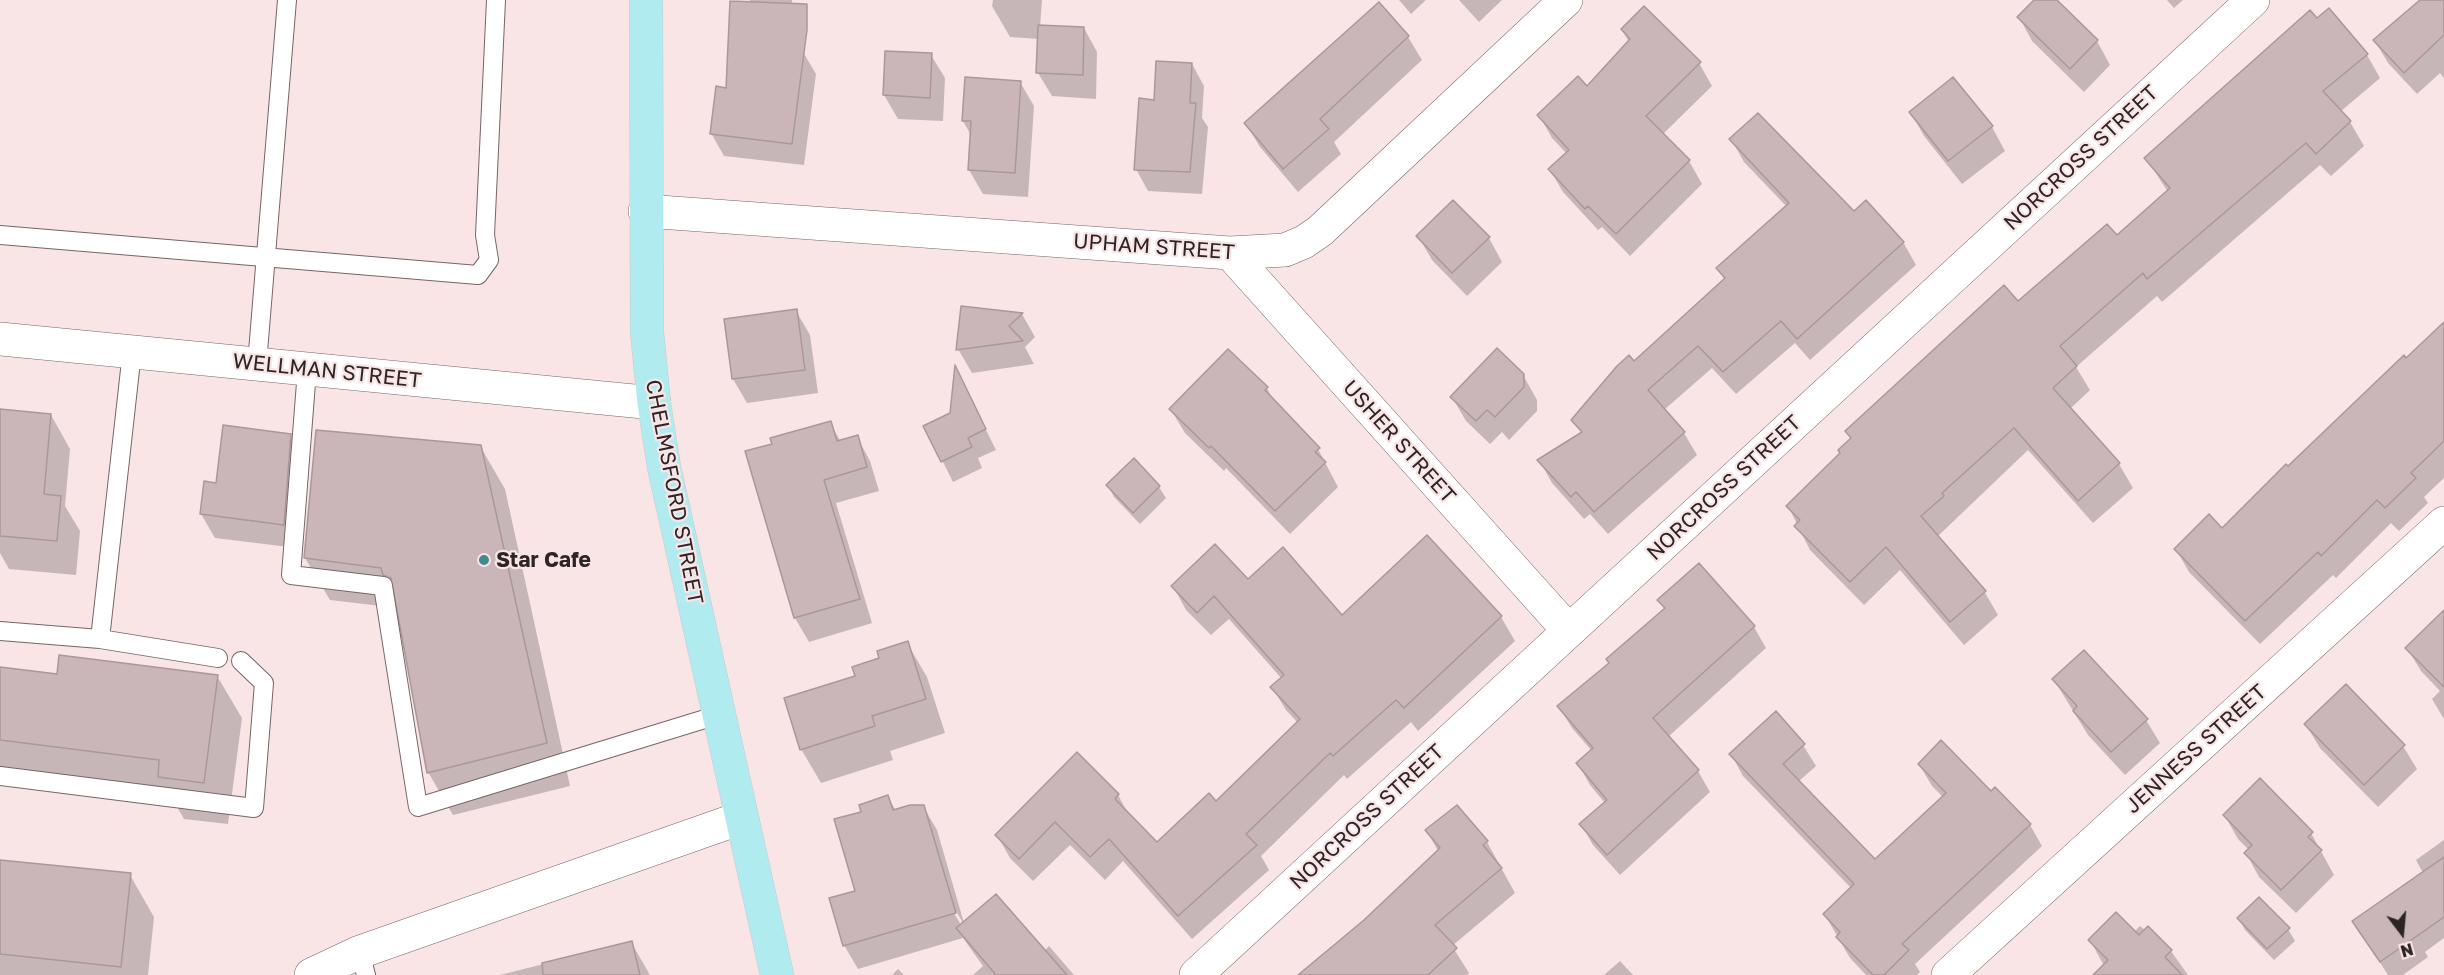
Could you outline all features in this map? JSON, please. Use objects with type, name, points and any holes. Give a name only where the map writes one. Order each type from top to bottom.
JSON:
[{"type":"main road","name":"CHELMSFORD STREET","points":[[646,0],[647,332],[654,403],[664,467],[777,975]]},
{"type":"street","name":"UPHAM STREET","points":[[645,211],[1230,253],[1284,250],[1304,242],[1320,231],[1566,0]]},
{"type":"street","name":"NORCROSS STREET","points":[[1196,975],[2253,0]]},
{"type":"street","name":"USHER STREET","points":[[1230,253],[1569,631]]},
{"type":"street","name":"WELLMAN STREET","points":[[0,339],[654,403]]},
{"type":"street","name":"JENNESS STREET","points":[[1948,975],[2444,523]]},
{"type":"street","points":[[311,975],[363,964],[741,818]]},
{"type":"lane","points":[[257,364],[287,0]]},
{"type":"lane","points":[[0,235],[478,275],[489,260],[485,235],[496,0]]},
{"type":"lane","points":[[100,639],[132,352]]},
{"type":"lane","points":[[307,370],[291,576],[383,586],[418,807],[718,715]]},
{"type":"lane","points":[[0,631],[100,639],[218,658]]},
{"type":"lane","points":[[0,776],[254,808],[264,683],[241,661]]},
{"type":"building","points":[[2034,0],[2057,0],[2098,40],[2070,69],[2017,17]]},
{"type":"building","points":[[2420,0],[2444,0],[2444,35],[2404,73],[2373,40]]},
{"type":"building","points":[[730,1],[807,4],[807,30],[792,144],[710,134],[716,86],[726,88]]},
{"type":"building","points":[[1379,2],[1409,36],[1320,119],[1329,129],[1283,169],[1244,123]]},
{"type":"building","points":[[1644,6],[1701,62],[1646,116],[1690,160],[1616,234],[1588,206],[1585,209],[1548,169],[1569,150],[1537,115],[1578,76],[1587,86],[1630,39],[1621,29]]},
{"type":"building","points":[[2329,8],[2368,54],[2323,91],[2351,121],[2316,154],[2306,143],[2147,279],[2143,273],[2060,346],[2077,366],[2053,388],[2120,463],[2078,501],[2014,428],[1942,493],[1944,496],[1921,516],[1986,591],[1950,622],[1886,547],[1850,582],[1794,526],[1800,520],[1786,506],[1840,453],[1838,450],[1851,438],[1845,431],[2004,285],[2018,301],[2107,224],[2117,235],[2170,188],[2144,158],[2310,10],[2317,18]]},
{"type":"building","points":[[1038,25],[1084,27],[1083,75],[1036,73]]},
{"type":"building","points":[[885,51],[932,53],[930,98],[883,95]]},
{"type":"building","points":[[1156,61],[1192,63],[1190,103],[1196,103],[1190,172],[1134,170],[1139,98],[1154,100]]},
{"type":"building","points":[[965,77],[1021,81],[1015,173],[968,170],[971,121],[962,121]]},
{"type":"building","points":[[1953,77],[1993,126],[1948,161],[1909,112]]},
{"type":"building","points":[[1758,113],[1854,211],[1866,200],[1904,242],[1797,339],[1781,321],[1723,372],[1698,346],[1648,390],[1685,432],[1594,512],[1576,492],[1571,497],[1537,460],[1582,432],[1571,420],[1617,366],[1629,355],[1634,361],[1725,278],[1716,268],[1789,203],[1729,139]]},
{"type":"building","points":[[1453,200],[1490,237],[1452,273],[1416,236]]},
{"type":"building","points":[[961,306],[1023,313],[1009,326],[1023,341],[956,350]]},
{"type":"building","points":[[797,309],[805,370],[732,379],[724,319]]},
{"type":"building","points":[[2444,322],[2444,441],[2411,473],[2416,478],[2385,508],[2377,500],[2321,556],[2318,552],[2245,621],[2174,549],[2209,514],[2222,528],[2286,464],[2288,466],[2404,355],[2406,358]]},
{"type":"building","points":[[1497,348],[1524,374],[1524,387],[1495,417],[1487,410],[1476,421],[1450,397]]},
{"type":"building","points":[[1228,349],[1268,387],[1265,390],[1320,448],[1315,452],[1326,462],[1275,511],[1211,446],[1209,448],[1169,409]]},
{"type":"building","points":[[955,365],[986,429],[968,438],[972,447],[941,462],[923,426],[950,413]]},
{"type":"building","points":[[0,409],[51,414],[44,494],[61,496],[57,541],[0,536]]},
{"type":"building","points":[[831,421],[837,441],[858,435],[867,467],[824,480],[860,599],[794,618],[745,451],[772,444],[770,438]]},
{"type":"building","points":[[223,425],[291,434],[284,525],[200,514],[204,481],[216,483]]},
{"type":"building","points":[[316,430],[481,445],[547,743],[427,773],[391,578],[383,575],[381,568],[304,558]]},
{"type":"building","points":[[1134,458],[1160,486],[1133,513],[1106,485]]},
{"type":"building","points":[[1427,535],[1502,616],[1404,708],[1396,700],[1333,756],[1330,753],[1246,834],[1257,845],[1178,916],[1109,839],[1090,857],[1055,822],[1019,859],[995,835],[1077,752],[1119,794],[1115,799],[1157,842],[1209,793],[1216,801],[1300,719],[1270,687],[1284,675],[1214,596],[1197,613],[1171,586],[1215,544],[1248,579],[1283,547],[1342,615]]},
{"type":"building","points":[[1699,563],[1755,626],[1653,718],[1699,770],[1607,855],[1579,824],[1607,800],[1576,763],[1593,748],[1557,706],[1609,663],[1606,659],[1665,608],[1657,600]]},
{"type":"building","points":[[2444,610],[2444,687],[2405,648]]},
{"type":"building","points":[[908,641],[926,699],[872,716],[875,726],[800,750],[784,698],[855,676],[852,667],[879,658],[877,651]]},
{"type":"building","points":[[2084,650],[2148,719],[2111,752],[2073,711],[2077,706],[2052,679]]},
{"type":"building","points":[[59,655],[218,675],[204,783],[158,777],[159,760],[0,740],[0,667],[57,674]]},
{"type":"building","points":[[2346,684],[2405,745],[2364,785],[2304,724]]},
{"type":"building","points":[[1776,711],[1805,744],[1783,764],[1875,859],[1946,793],[1918,764],[1941,740],[1991,791],[1995,787],[2031,824],[1902,944],[1909,950],[1884,975],[1873,975],[1836,937],[1840,932],[1823,914],[1854,884],[1729,754]]},
{"type":"building","points":[[2260,778],[2313,832],[2308,837],[2322,850],[2281,890],[2244,853],[2252,845],[2223,815]]},
{"type":"building","points":[[888,795],[893,810],[910,805],[924,805],[956,913],[843,946],[829,898],[855,891],[834,819],[861,812],[859,805]]},
{"type":"building","points":[[1457,805],[1488,841],[1483,845],[1502,868],[1435,925],[1457,948],[1428,975],[1298,975],[1364,920],[1440,848],[1425,830]]},
{"type":"building","points":[[2444,857],[2444,917],[2380,962],[2352,921]]},
{"type":"building","points":[[0,860],[131,873],[121,967],[0,954]]},
{"type":"building","points":[[996,894],[1067,975],[996,975],[956,928]]},
{"type":"building","points":[[2259,897],[2290,928],[2267,949],[2237,918]]},
{"type":"building","points":[[2116,912],[2139,935],[2148,926],[2172,950],[2165,957],[2182,975],[2093,975],[2108,960],[2088,940]]},
{"type":"building","points":[[632,941],[640,975],[543,975],[542,963]]},
{"type":"place","name":"Star Cafe","points":[[484,560]]}]
